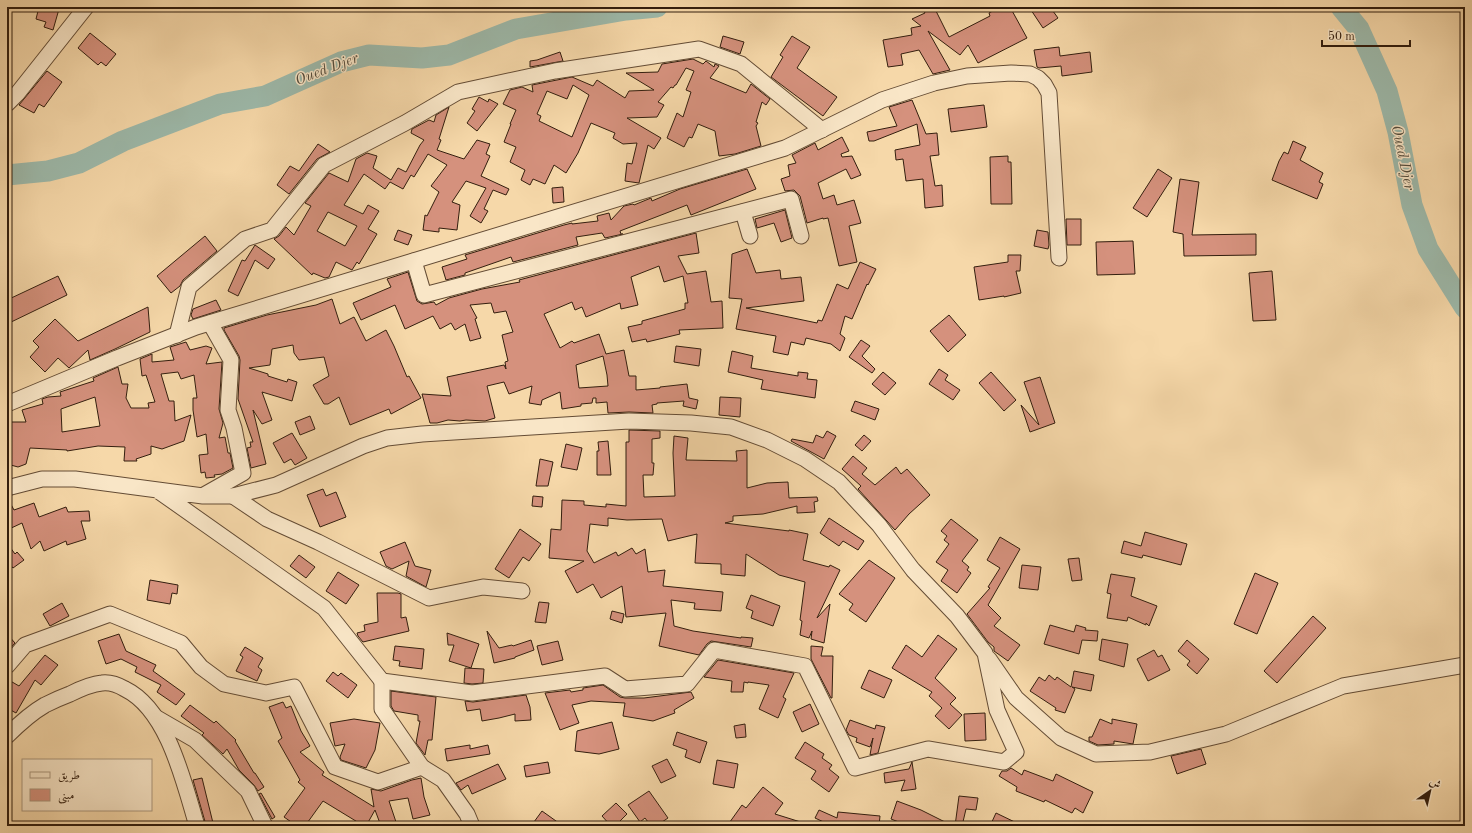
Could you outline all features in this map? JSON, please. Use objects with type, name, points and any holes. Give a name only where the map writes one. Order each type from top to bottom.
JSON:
[{"type":"street","points":[[7,104],[17,94],[86,7]]},
{"type":"street","points":[[176,335],[189,287],[245,239],[272,230],[324,165],[405,123],[458,92],[555,71],[699,49],[741,64],[822,130]]},
{"type":"street","points":[[7,404],[117,358],[210,323],[785,148],[882,100],[934,83],[967,76],[1011,73],[1030,74],[1038,78],[1044,84],[1048,93],[1059,258]]},
{"type":"street","points":[[414,261],[424,295],[791,199],[801,236]]},
{"type":"street","points":[[743,212],[750,236]]},
{"type":"street","points":[[203,496],[243,473],[234,428],[228,410],[231,360],[210,323]]},
{"type":"street","points":[[7,488],[42,480],[75,479],[203,496],[233,496],[276,485],[363,446],[387,438],[422,434],[629,421],[691,423],[730,427],[767,440],[805,459],[839,482],[879,525],[913,570],[957,616],[1016,698],[1061,738],[1096,754],[1150,752],[1226,734],[1343,686],[1465,665]]},
{"type":"street","points":[[157,490],[324,608],[382,681],[382,709],[422,767],[444,780],[467,814],[472,826]]},
{"type":"street","points":[[233,496],[267,519],[318,542],[429,598],[483,587],[522,591]]},
{"type":"street","points":[[7,666],[25,645],[110,614],[181,643],[201,667],[224,684],[266,693],[294,687],[335,767],[378,782],[422,767]]},
{"type":"street","points":[[382,681],[472,693],[605,676],[626,689],[686,684],[714,650],[805,666],[855,768],[928,750],[1004,762],[1016,752],[997,710],[985,653]]},
{"type":"street","points":[[7,736],[18,725],[44,706],[82,688],[103,683],[118,685],[133,692],[143,700],[166,733],[197,826]]},
{"type":"street","points":[[156,717],[194,740],[248,791],[265,826]]},
{"type":"building","points":[[39,7],[53,7],[59,9],[53,30],[44,27],[46,22],[36,19]]},
{"type":"building","points":[[934,7],[949,37],[990,16],[989,13],[1000,7],[1010,7],[1027,38],[978,63],[968,45],[960,55],[928,31],[950,70],[933,74],[919,50],[901,54],[903,65],[888,67],[883,40],[912,35],[911,28],[921,26],[912,19],[925,13],[924,11]]},
{"type":"building","points":[[1036,7],[1050,7],[1058,18],[1043,28],[1031,10]]},
{"type":"building","points":[[90,33],[116,54],[106,66],[101,62],[98,65],[78,48]]},
{"type":"building","points":[[723,36],[744,42],[740,54],[720,47]]},
{"type":"building","points":[[792,36],[810,47],[797,68],[837,97],[823,116],[771,77],[783,57],[780,55]]},
{"type":"building","points":[[1059,47],[1060,56],[1090,52],[1092,72],[1062,76],[1061,66],[1037,67],[1034,50]]},
{"type":"building","points":[[560,52],[563,61],[530,67],[530,61]]},
{"type":"building","points":[[693,59],[703,64],[706,61],[714,67],[715,64],[719,66],[710,78],[746,93],[751,84],[770,99],[766,105],[762,102],[756,122],[758,123],[756,126],[761,146],[735,154],[719,156],[715,131],[698,124],[692,138],[689,137],[684,147],[667,138],[677,113],[683,117],[691,92],[686,90],[694,71],[686,68],[676,85],[673,88],[671,87],[658,102],[664,105],[657,117],[627,118],[661,138],[654,149],[648,145],[639,183],[625,181],[627,163],[632,164],[637,143],[623,144],[613,138],[615,133],[591,123],[578,153],[566,173],[554,165],[545,184],[533,179],[530,185],[521,180],[525,170],[510,162],[516,147],[504,142],[516,110],[503,104],[510,90],[522,87],[533,92],[532,85],[572,77],[593,86],[597,80],[625,98],[629,91],[654,90],[626,73],[658,72],[662,64]],"holes":[[[573,85],[589,95],[572,137],[539,121],[541,116],[537,114],[547,91],[567,99]]]},
{"type":"building","points":[[47,71],[62,82],[44,107],[39,104],[34,113],[19,105]]},
{"type":"building","points":[[479,97],[488,102],[489,99],[498,104],[477,131],[467,123],[475,111],[472,109]]},
{"type":"building","points":[[912,100],[926,134],[937,133],[939,155],[930,156],[935,186],[942,185],[943,206],[925,208],[923,179],[906,181],[903,159],[896,160],[895,150],[920,145],[917,124],[874,141],[869,141],[867,132],[897,126],[889,107]]},
{"type":"building","points":[[984,105],[987,127],[951,132],[948,109]]},
{"type":"building","points":[[449,107],[437,150],[464,159],[477,140],[490,144],[486,154],[490,156],[481,176],[509,189],[506,195],[493,190],[484,209],[488,211],[481,223],[470,216],[486,188],[466,181],[452,202],[460,205],[457,230],[439,228],[439,232],[423,230],[425,215],[427,216],[439,192],[431,186],[447,165],[428,154],[414,177],[411,175],[403,189],[390,182],[385,189],[364,174],[344,205],[363,214],[368,205],[379,211],[368,229],[377,234],[359,264],[357,262],[352,270],[336,262],[329,277],[325,278],[313,273],[312,275],[274,239],[279,236],[286,227],[294,235],[311,206],[305,203],[329,173],[348,182],[356,159],[367,153],[377,156],[373,168],[391,180],[398,168],[406,172],[424,140],[411,133],[412,129],[429,120],[434,122],[436,115]],"holes":[[[328,212],[357,226],[345,246],[317,231]]]},
{"type":"building","points":[[842,137],[849,151],[841,154],[842,157],[852,156],[861,175],[851,179],[846,169],[818,183],[823,199],[834,195],[837,205],[854,200],[861,223],[849,226],[857,262],[839,266],[828,218],[807,223],[800,196],[794,190],[785,191],[781,179],[790,176],[788,165],[796,163],[792,155],[815,143],[818,150]]},
{"type":"building","points":[[1293,141],[1306,147],[1300,160],[1323,173],[1319,182],[1323,184],[1317,199],[1272,180],[1279,161],[1284,152],[1288,154]]},
{"type":"building","points":[[318,144],[330,152],[317,159],[289,194],[277,185],[290,166],[299,171]]},
{"type":"building","points":[[1008,156],[1008,162],[1011,162],[1012,204],[991,204],[990,157]]},
{"type":"building","points":[[747,169],[756,189],[691,215],[687,205],[620,231],[621,234],[623,234],[605,238],[602,233],[576,237],[578,245],[513,262],[511,257],[465,273],[465,275],[446,280],[442,267],[467,259],[465,255],[564,225],[598,221],[597,216],[609,213],[611,220],[624,206],[634,205],[651,198],[652,201],[680,189]]},
{"type":"building","points":[[1158,169],[1172,178],[1147,217],[1133,208]]},
{"type":"building","points":[[1180,179],[1199,182],[1192,235],[1256,234],[1256,255],[1184,256],[1183,234],[1173,232]]},
{"type":"building","points":[[563,187],[564,202],[553,203],[552,188]]},
{"type":"building","points":[[785,210],[792,238],[781,242],[774,223],[757,228],[755,219]]},
{"type":"building","points":[[1066,219],[1081,219],[1081,245],[1067,245]]},
{"type":"building","points":[[398,230],[412,235],[408,245],[394,240]]},
{"type":"building","points":[[1037,230],[1048,232],[1048,249],[1034,246]]},
{"type":"building","points":[[696,233],[699,253],[678,256],[687,274],[706,271],[711,302],[722,301],[723,328],[679,330],[680,334],[647,342],[646,339],[632,342],[628,327],[642,324],[642,321],[685,309],[685,303],[688,303],[683,276],[664,282],[659,266],[631,277],[638,305],[621,309],[620,303],[586,317],[582,307],[575,310],[572,302],[544,314],[560,348],[572,341],[574,343],[599,334],[606,354],[624,350],[629,376],[636,376],[636,390],[687,384],[689,398],[698,400],[696,409],[683,406],[684,401],[657,403],[652,405],[653,413],[608,413],[607,402],[596,403],[596,398],[593,398],[592,403],[562,409],[560,392],[542,400],[541,405],[529,403],[532,386],[509,394],[504,382],[487,386],[495,418],[485,421],[448,420],[430,423],[422,394],[451,396],[447,377],[504,365],[506,369],[505,362],[508,361],[502,335],[513,332],[506,311],[494,313],[491,303],[470,305],[477,318],[475,319],[481,338],[470,341],[465,324],[455,330],[451,323],[440,329],[433,316],[405,329],[395,305],[361,320],[353,303],[391,287],[387,279],[408,272],[417,301],[422,304],[434,302],[436,305],[449,298],[482,289],[520,282],[519,280]],"holes":[[[603,356],[608,386],[579,388],[576,365]]]},
{"type":"building","points":[[205,236],[217,251],[183,280],[180,286],[171,293],[157,276]]},
{"type":"building","points":[[1133,241],[1135,274],[1097,275],[1096,242]]},
{"type":"building","points":[[255,245],[275,259],[268,269],[255,260],[238,296],[228,291],[242,260],[245,261]]},
{"type":"building","points":[[747,249],[756,273],[780,270],[781,279],[801,277],[804,301],[746,308],[817,323],[818,320],[822,321],[837,284],[848,289],[860,262],[876,269],[868,285],[867,284],[852,319],[845,316],[840,334],[845,338],[840,351],[831,344],[806,338],[804,345],[791,342],[788,355],[773,352],[776,336],[736,329],[742,299],[729,298],[732,254]]},
{"type":"building","points":[[1008,255],[1021,255],[1020,271],[1016,271],[1021,293],[979,300],[974,267],[1008,262]]},
{"type":"building","points":[[1272,271],[1276,320],[1253,321],[1249,273]]},
{"type":"building","points":[[58,276],[67,295],[7,324],[7,300]]},
{"type":"building","points":[[332,299],[340,324],[354,317],[366,341],[386,330],[407,377],[409,376],[421,398],[391,414],[389,409],[350,425],[339,397],[328,404],[324,404],[313,385],[329,376],[324,357],[299,360],[294,353],[293,345],[272,349],[270,365],[249,368],[287,382],[288,379],[297,382],[292,401],[262,392],[272,420],[262,424],[253,410],[266,464],[251,468],[247,448],[251,447],[250,442],[253,442],[238,399],[240,360],[224,328],[267,315],[316,305]]},
{"type":"building","points":[[216,300],[221,310],[193,319],[191,315],[193,309]]},
{"type":"building","points":[[148,307],[150,332],[90,360],[88,350],[69,368],[58,358],[45,372],[30,357],[39,347],[33,341],[55,319],[78,341]]},
{"type":"building","points":[[949,315],[966,335],[948,352],[930,331]]},
{"type":"building","points":[[861,340],[870,346],[862,356],[875,369],[872,373],[849,357]]},
{"type":"building","points":[[186,342],[190,350],[206,346],[212,348],[206,364],[222,362],[219,409],[223,423],[219,438],[225,437],[233,468],[222,474],[214,475],[215,477],[206,478],[205,472],[201,473],[199,455],[208,454],[206,434],[197,437],[193,410],[193,398],[197,398],[194,375],[181,379],[178,372],[161,374],[169,401],[174,401],[175,421],[191,415],[184,441],[162,449],[151,446],[151,454],[136,459],[137,461],[124,461],[125,447],[98,446],[67,451],[30,448],[26,464],[18,467],[7,464],[7,422],[26,422],[22,410],[43,404],[42,399],[61,396],[60,392],[94,381],[93,378],[118,367],[122,384],[128,384],[126,398],[131,408],[149,408],[148,403],[155,402],[146,375],[142,376],[140,359],[152,354],[152,362],[174,360],[170,347]],"holes":[[[95,397],[100,426],[62,432],[61,409]]]},
{"type":"building","points":[[676,346],[701,349],[699,366],[674,362]]},
{"type":"building","points":[[732,351],[753,356],[751,368],[798,376],[798,372],[808,373],[807,379],[817,380],[815,398],[761,389],[763,380],[728,372]]},
{"type":"building","points":[[939,369],[948,375],[945,380],[960,390],[953,400],[929,384]]},
{"type":"building","points":[[883,372],[896,383],[885,395],[872,384]]},
{"type":"building","points":[[991,372],[1016,400],[1004,411],[979,383]]},
{"type":"building","points":[[1040,377],[1055,423],[1030,432],[1021,405],[1039,425],[1024,382]]},
{"type":"building","points":[[720,397],[741,398],[740,417],[719,415]]},
{"type":"building","points":[[855,401],[879,409],[875,420],[851,411]]},
{"type":"building","points":[[310,416],[315,429],[300,435],[295,422]]},
{"type":"building","points":[[629,430],[660,431],[660,438],[652,439],[652,463],[654,463],[653,475],[643,475],[644,497],[675,496],[673,453],[674,436],[688,438],[686,460],[737,461],[736,451],[747,450],[747,488],[767,483],[788,482],[789,498],[817,497],[818,501],[814,502],[815,512],[797,513],[797,506],[763,514],[733,516],[733,521],[725,523],[789,530],[808,534],[803,560],[829,567],[830,565],[840,570],[817,618],[830,604],[824,643],[811,639],[812,631],[809,638],[800,635],[802,621],[800,620],[805,582],[779,575],[746,554],[745,576],[721,574],[721,564],[695,563],[697,534],[668,541],[662,519],[627,520],[608,518],[608,526],[590,524],[587,551],[594,563],[616,552],[618,556],[632,548],[636,554],[645,549],[648,572],[665,570],[663,586],[723,592],[721,611],[694,609],[695,603],[671,600],[674,626],[693,631],[741,638],[753,638],[751,647],[711,641],[699,655],[659,646],[666,613],[626,617],[622,586],[601,598],[593,584],[577,593],[565,571],[584,561],[549,558],[551,529],[561,530],[562,500],[584,501],[584,505],[606,507],[606,504],[626,506],[626,442],[629,442]]},
{"type":"building","points":[[827,431],[836,436],[824,459],[791,441],[792,439],[813,443],[816,435],[823,438]]},
{"type":"building","points":[[292,433],[307,458],[295,465],[291,459],[284,463],[273,443]]},
{"type":"building","points":[[864,435],[871,441],[862,451],[855,445]]},
{"type":"building","points":[[608,441],[611,475],[597,475],[597,451],[599,451],[598,442]]},
{"type":"building","points":[[566,444],[582,448],[577,470],[561,467]]},
{"type":"building","points":[[853,456],[867,468],[862,474],[875,485],[896,467],[901,474],[907,469],[930,495],[909,514],[895,530],[858,489],[861,486],[842,469]]},
{"type":"building","points":[[540,459],[553,462],[548,486],[536,486]]},
{"type":"building","points":[[323,489],[326,496],[336,492],[346,517],[320,527],[307,495]]},
{"type":"building","points":[[533,496],[543,497],[542,507],[532,506]]},
{"type":"building","points":[[7,497],[14,510],[34,503],[39,517],[66,507],[68,512],[89,511],[90,521],[81,521],[86,539],[67,545],[66,541],[44,551],[40,541],[31,549],[22,523],[7,530]]},
{"type":"building","points":[[829,518],[864,541],[858,550],[843,541],[839,546],[820,533]]},
{"type":"building","points":[[951,519],[978,540],[962,561],[969,567],[967,570],[971,573],[957,593],[941,581],[948,570],[936,562],[949,544],[944,540],[947,536],[941,531]]},
{"type":"building","points":[[520,529],[541,544],[529,561],[523,557],[509,578],[495,569]]},
{"type":"building","points":[[1145,532],[1187,544],[1181,565],[1143,555],[1142,558],[1121,553],[1124,541],[1141,546]]},
{"type":"building","points":[[1000,537],[1020,549],[988,605],[1001,618],[994,626],[1020,645],[1008,661],[994,651],[994,647],[988,642],[967,614],[990,588],[988,587],[1000,568],[987,560]]},
{"type":"building","points":[[405,542],[415,566],[431,570],[426,587],[406,576],[409,561],[392,569],[386,566],[380,552]]},
{"type":"building","points":[[7,543],[15,554],[17,552],[24,560],[13,568],[7,561]]},
{"type":"building","points":[[299,555],[315,567],[306,578],[290,566]]},
{"type":"building","points":[[1079,558],[1082,580],[1072,581],[1068,559]]},
{"type":"building","points":[[869,560],[895,578],[866,622],[849,610],[853,604],[839,594]]},
{"type":"building","points":[[1022,565],[1041,567],[1038,590],[1019,588]]},
{"type":"building","points":[[338,572],[359,585],[346,604],[326,591]]},
{"type":"building","points":[[1255,573],[1278,583],[1257,634],[1234,624]]},
{"type":"building","points":[[1111,574],[1135,578],[1131,596],[1157,606],[1149,626],[1146,623],[1146,625],[1128,617],[1127,621],[1107,618],[1111,594],[1107,593]]},
{"type":"building","points":[[150,580],[178,585],[177,594],[172,593],[170,604],[147,600]]},
{"type":"building","points":[[377,593],[401,594],[401,618],[406,617],[409,631],[363,642],[357,633],[365,631],[364,625],[378,622]]},
{"type":"building","points":[[751,595],[780,606],[773,626],[751,618],[753,611],[746,608]]},
{"type":"building","points":[[539,602],[549,603],[546,623],[535,622]]},
{"type":"building","points":[[62,603],[69,616],[50,626],[43,614]]},
{"type":"building","points":[[612,611],[624,614],[622,623],[610,619]]},
{"type":"building","points":[[1313,616],[1326,628],[1277,683],[1264,671]]},
{"type":"building","points":[[1050,625],[1074,632],[1076,625],[1086,628],[1085,630],[1098,631],[1097,641],[1082,640],[1079,654],[1044,644]]},
{"type":"building","points":[[487,631],[499,648],[513,646],[531,640],[534,650],[515,658],[494,663]]},
{"type":"building","points":[[447,633],[479,644],[471,668],[449,661],[454,645],[448,645]]},
{"type":"building","points":[[7,634],[15,643],[7,652]]},
{"type":"building","points":[[119,634],[126,651],[156,665],[153,671],[185,694],[176,705],[157,692],[161,685],[135,672],[137,667],[121,659],[106,664],[98,641]]},
{"type":"building","points":[[938,635],[957,649],[935,678],[956,698],[950,704],[962,715],[949,729],[935,716],[942,708],[929,696],[932,692],[892,668],[906,645],[922,657]]},
{"type":"building","points":[[1102,639],[1128,644],[1124,667],[1099,660]]},
{"type":"building","points":[[1187,640],[1209,659],[1197,674],[1187,665],[1190,661],[1178,651]]},
{"type":"building","points":[[558,641],[563,660],[542,665],[537,646]]},
{"type":"building","points":[[395,646],[424,649],[422,669],[399,666],[400,661],[393,660]]},
{"type":"building","points":[[811,646],[823,647],[821,656],[833,656],[832,698],[811,659]]},
{"type":"building","points":[[245,647],[263,658],[258,667],[262,670],[257,681],[236,671],[243,657],[240,655]]},
{"type":"building","points":[[1154,650],[1158,657],[1162,655],[1170,670],[1148,681],[1137,659]]},
{"type":"building","points":[[45,655],[58,665],[41,685],[35,680],[16,713],[7,708],[7,679],[19,686]]},
{"type":"building","points":[[718,660],[794,673],[783,697],[786,699],[778,718],[759,709],[769,685],[744,682],[743,692],[731,692],[732,681],[704,677]]},
{"type":"building","points":[[465,668],[484,669],[483,683],[464,683]]},
{"type":"building","points":[[869,670],[892,680],[884,698],[861,688]]},
{"type":"building","points":[[1074,671],[1094,675],[1091,691],[1072,687],[1075,689],[1065,713],[1055,710],[1056,708],[1030,691],[1039,677],[1045,681],[1049,675],[1055,680],[1057,677],[1071,687]]},
{"type":"building","points":[[333,672],[338,676],[341,673],[357,685],[348,698],[326,681]]},
{"type":"building","points":[[603,685],[620,697],[625,698],[644,698],[691,692],[694,698],[674,710],[675,713],[653,721],[623,716],[625,703],[591,701],[572,705],[579,723],[560,730],[545,693],[570,690],[571,692],[583,690],[583,688]]},
{"type":"building","points":[[391,691],[436,697],[432,740],[428,740],[425,755],[416,743],[420,721],[418,721],[418,715],[394,711],[391,706]]},
{"type":"building","points":[[526,695],[530,707],[531,720],[515,721],[515,714],[482,721],[480,709],[467,711],[465,701],[473,702]]},
{"type":"building","points":[[283,702],[286,708],[291,706],[301,731],[310,746],[300,752],[324,772],[322,775],[374,807],[371,789],[381,791],[421,778],[424,797],[430,815],[413,819],[408,798],[389,801],[396,822],[385,826],[381,826],[375,810],[366,826],[364,826],[323,801],[305,826],[297,826],[284,817],[305,788],[298,782],[300,780],[278,741],[282,738],[269,707]]},
{"type":"building","points":[[810,704],[819,724],[802,732],[793,712]]},
{"type":"building","points":[[190,705],[214,723],[216,721],[236,740],[235,741],[254,773],[264,787],[258,791],[239,770],[227,749],[223,754],[202,735],[204,733],[181,716]]},
{"type":"building","points":[[985,713],[986,740],[965,741],[964,714]]},
{"type":"building","points":[[354,719],[380,723],[375,750],[366,768],[341,760],[340,757],[345,744],[335,746],[330,723]]},
{"type":"building","points":[[1100,719],[1112,724],[1112,719],[1137,724],[1133,744],[1114,741],[1114,744],[1098,745],[1089,741],[1089,737],[1092,737]]},
{"type":"building","points":[[850,720],[875,729],[876,725],[885,727],[878,753],[870,755],[873,738],[870,747],[856,742],[857,738],[849,735],[846,730]]},
{"type":"building","points":[[612,722],[619,749],[599,754],[575,751],[577,731]]},
{"type":"building","points":[[745,724],[746,737],[736,738],[734,726]]},
{"type":"building","points":[[677,732],[707,742],[700,763],[685,757],[687,750],[673,745]]},
{"type":"building","points":[[805,742],[824,754],[822,758],[832,765],[829,769],[839,777],[829,792],[811,779],[816,771],[795,758]]},
{"type":"building","points":[[470,745],[470,749],[488,745],[490,754],[447,761],[445,749]]},
{"type":"building","points":[[1201,749],[1206,764],[1177,774],[1171,756]]},
{"type":"building","points":[[667,759],[676,776],[661,783],[652,766]]},
{"type":"building","points":[[717,760],[738,764],[734,788],[713,784]]},
{"type":"building","points":[[548,762],[550,773],[526,777],[524,766]]},
{"type":"building","points":[[912,762],[916,789],[901,791],[905,780],[885,783],[884,773],[909,769]]},
{"type":"building","points":[[498,764],[506,779],[472,794],[468,785],[461,790],[456,783]]},
{"type":"building","points":[[1011,768],[1022,775],[1024,770],[1053,781],[1056,774],[1093,792],[1083,813],[1075,808],[1072,813],[1045,800],[1044,802],[1016,791],[1017,787],[999,776],[1002,771],[1007,771]]},
{"type":"building","points":[[202,778],[213,823],[206,825],[193,780]]},
{"type":"building","points":[[763,787],[783,803],[775,814],[807,824],[806,826],[727,826],[742,805],[746,808]]},
{"type":"building","points":[[649,791],[668,818],[656,826],[651,826],[645,818],[640,822],[628,805]]},
{"type":"building","points":[[261,793],[275,817],[272,819],[259,794]]},
{"type":"building","points":[[959,796],[978,798],[976,810],[966,809],[962,826],[955,826]]},
{"type":"building","points":[[897,801],[921,810],[953,826],[909,826],[891,819]]},
{"type":"building","points":[[616,803],[627,814],[615,826],[611,826],[602,816]]},
{"type":"building","points":[[819,810],[837,818],[838,812],[880,816],[879,826],[828,826],[828,824],[815,818]]},
{"type":"building","points":[[542,811],[563,826],[531,826]]},
{"type":"building","points":[[996,813],[1023,826],[990,826]]},
{"type":"waterway","name":"Oued Djer","points":[[7,175],[48,171],[79,163],[123,141],[220,104],[265,96],[341,62],[369,55],[422,58],[449,55],[516,29],[626,10],[657,7]]},
{"type":"waterway","name":"Oued Djer","points":[[1341,7],[1359,29],[1387,91],[1398,132],[1412,205],[1428,249],[1465,308]]}]
